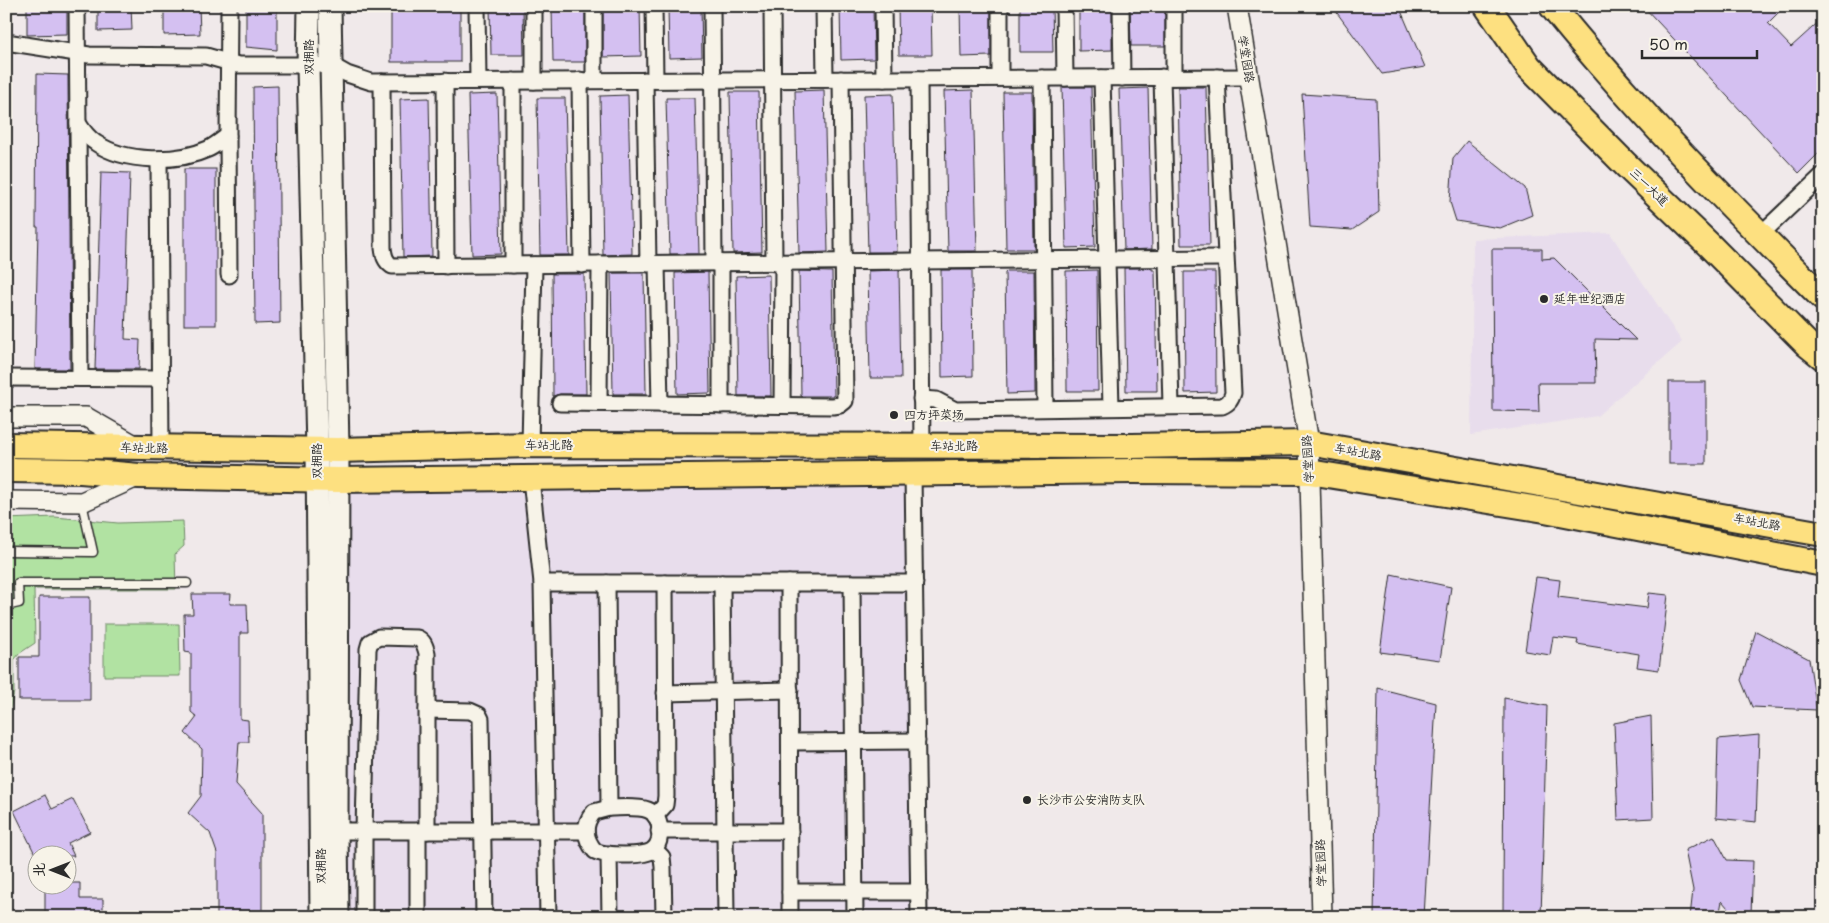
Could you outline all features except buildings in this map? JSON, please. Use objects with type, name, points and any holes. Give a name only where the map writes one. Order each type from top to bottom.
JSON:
[{"type":"highway","name":"三一大道","points":[[1488,6],[1529,67],[1806,344],[1823,357]]},
{"type":"highway","points":[[1552,6],[1569,29],[1652,122],[1823,298]]},
{"type":"main road","name":"双拥路","points":[[309,6],[308,66],[328,450]]},
{"type":"main road","name":"双拥路","points":[[321,917],[329,831],[327,479],[330,6]]},
{"type":"main road","name":"车站北路","points":[[6,445],[328,450],[530,445],[1132,446],[1309,443],[1823,534]]},
{"type":"main road","points":[[6,470],[81,471],[139,476],[327,479],[531,479],[913,473],[1309,472],[1545,510],[1823,564]]},
{"type":"main road","name":"双拥路","points":[[329,831],[338,917]]},
{"type":"street","points":[[77,6],[80,378]]},
{"type":"street","points":[[229,6],[229,275]]},
{"type":"street","points":[[477,6],[478,81]]},
{"type":"street","points":[[534,6],[534,81]]},
{"type":"street","points":[[582,265],[587,80],[594,6]]},
{"type":"street","points":[[654,6],[650,80],[652,264],[660,404]]},
{"type":"street","points":[[712,6],[712,80],[721,405]]},
{"type":"street","points":[[772,6],[772,80],[782,405]]},
{"type":"street","points":[[824,6],[825,79]]},
{"type":"street","points":[[883,6],[884,79]]},
{"type":"street","points":[[1000,6],[1000,78]]},
{"type":"street","points":[[1064,6],[1065,78]]},
{"type":"street","points":[[1121,6],[1122,78]]},
{"type":"street","points":[[1171,406],[1166,259],[1168,77],[1174,6]]},
{"type":"street","name":"学堂园路","points":[[1237,6],[1309,443],[1322,917]]},
{"type":"street","points":[[6,42],[89,56],[206,56],[238,65],[331,65],[362,80],[382,82],[1249,77]]},
{"type":"street","points":[[921,400],[936,400],[955,410],[1222,406],[1228,404],[1233,393],[1217,77]]},
{"type":"street","points":[[1042,78],[1045,408]]},
{"type":"street","points":[[1102,78],[1111,407]]},
{"type":"street","points":[[560,403],[834,406],[846,401],[841,79]]},
{"type":"street","points":[[919,79],[922,446]]},
{"type":"street","points":[[445,81],[446,266]]},
{"type":"street","points":[[513,81],[513,265]]},
{"type":"street","points":[[382,82],[385,258],[387,263],[392,266],[1219,258]]},
{"type":"street","points":[[78,123],[96,143],[109,150],[135,158],[159,159],[188,155],[208,149],[228,136]]},
{"type":"street","points":[[6,417],[86,417],[150,448],[160,378],[159,159]]},
{"type":"street","points":[[1760,235],[1823,176]]},
{"type":"street","points":[[598,403],[600,264]]},
{"type":"street","points":[[530,445],[534,265]]},
{"type":"street","points":[[6,378],[160,378]]},
{"type":"street","points":[[913,473],[919,917]]},
{"type":"street","points":[[6,501],[82,502],[139,476]]},
{"type":"street","points":[[531,479],[542,584],[548,917]]},
{"type":"street","points":[[542,584],[915,584]]},
{"type":"street","points":[[607,584],[609,808]]},
{"type":"street","points":[[655,816],[664,805],[666,796],[664,584]]},
{"type":"street","points":[[722,584],[726,917]]},
{"type":"street","points":[[789,584],[790,917]]},
{"type":"street","points":[[852,584],[855,917]]},
{"type":"street","points":[[364,917],[368,649],[370,642],[379,638],[417,638],[422,640],[427,654],[427,710],[418,917]]},
{"type":"street","points":[[665,693],[790,690]]},
{"type":"street","points":[[427,710],[470,711],[479,715],[481,719],[484,917]]},
{"type":"street","points":[[790,742],[917,741]]},
{"type":"street","points":[[609,808],[643,808],[649,810],[655,816],[658,819],[660,831],[658,843],[648,853],[609,854],[595,850],[588,842],[586,831],[588,821],[592,814],[598,810],[609,808]]},
{"type":"street","points":[[329,831],[586,831]]},
{"type":"street","points":[[660,831],[790,831]]},
{"type":"street","points":[[654,849],[662,857],[664,917]]},
{"type":"street","points":[[609,854],[610,917]]},
{"type":"street","points":[[790,892],[919,892]]},
{"type":"lane","points":[[6,551],[94,552],[82,502]]},
{"type":"lane","points":[[6,606],[19,603],[18,584],[187,583]]},
{"type":"shaded area","points":[[1610,233],[1682,342],[1597,416],[1471,435],[1473,239]]},
{"type":"shaded area","points":[[913,473],[919,917],[341,917],[338,480]]},
{"type":"green space","points":[[55,517],[118,523],[183,521],[184,546],[175,554],[176,589],[34,589],[35,643],[20,653],[14,660],[14,692],[8,718],[6,718],[6,519]]},
{"type":"green space","points":[[104,624],[179,624],[180,676],[104,676]]},
{"type":"place","name":"延年世纪酒店","points":[[1544,299]]},
{"type":"place","name":"四方坪菜场","points":[[894,415]]},
{"type":"place","name":"长沙市公安消防支队","points":[[1027,800]]}]
